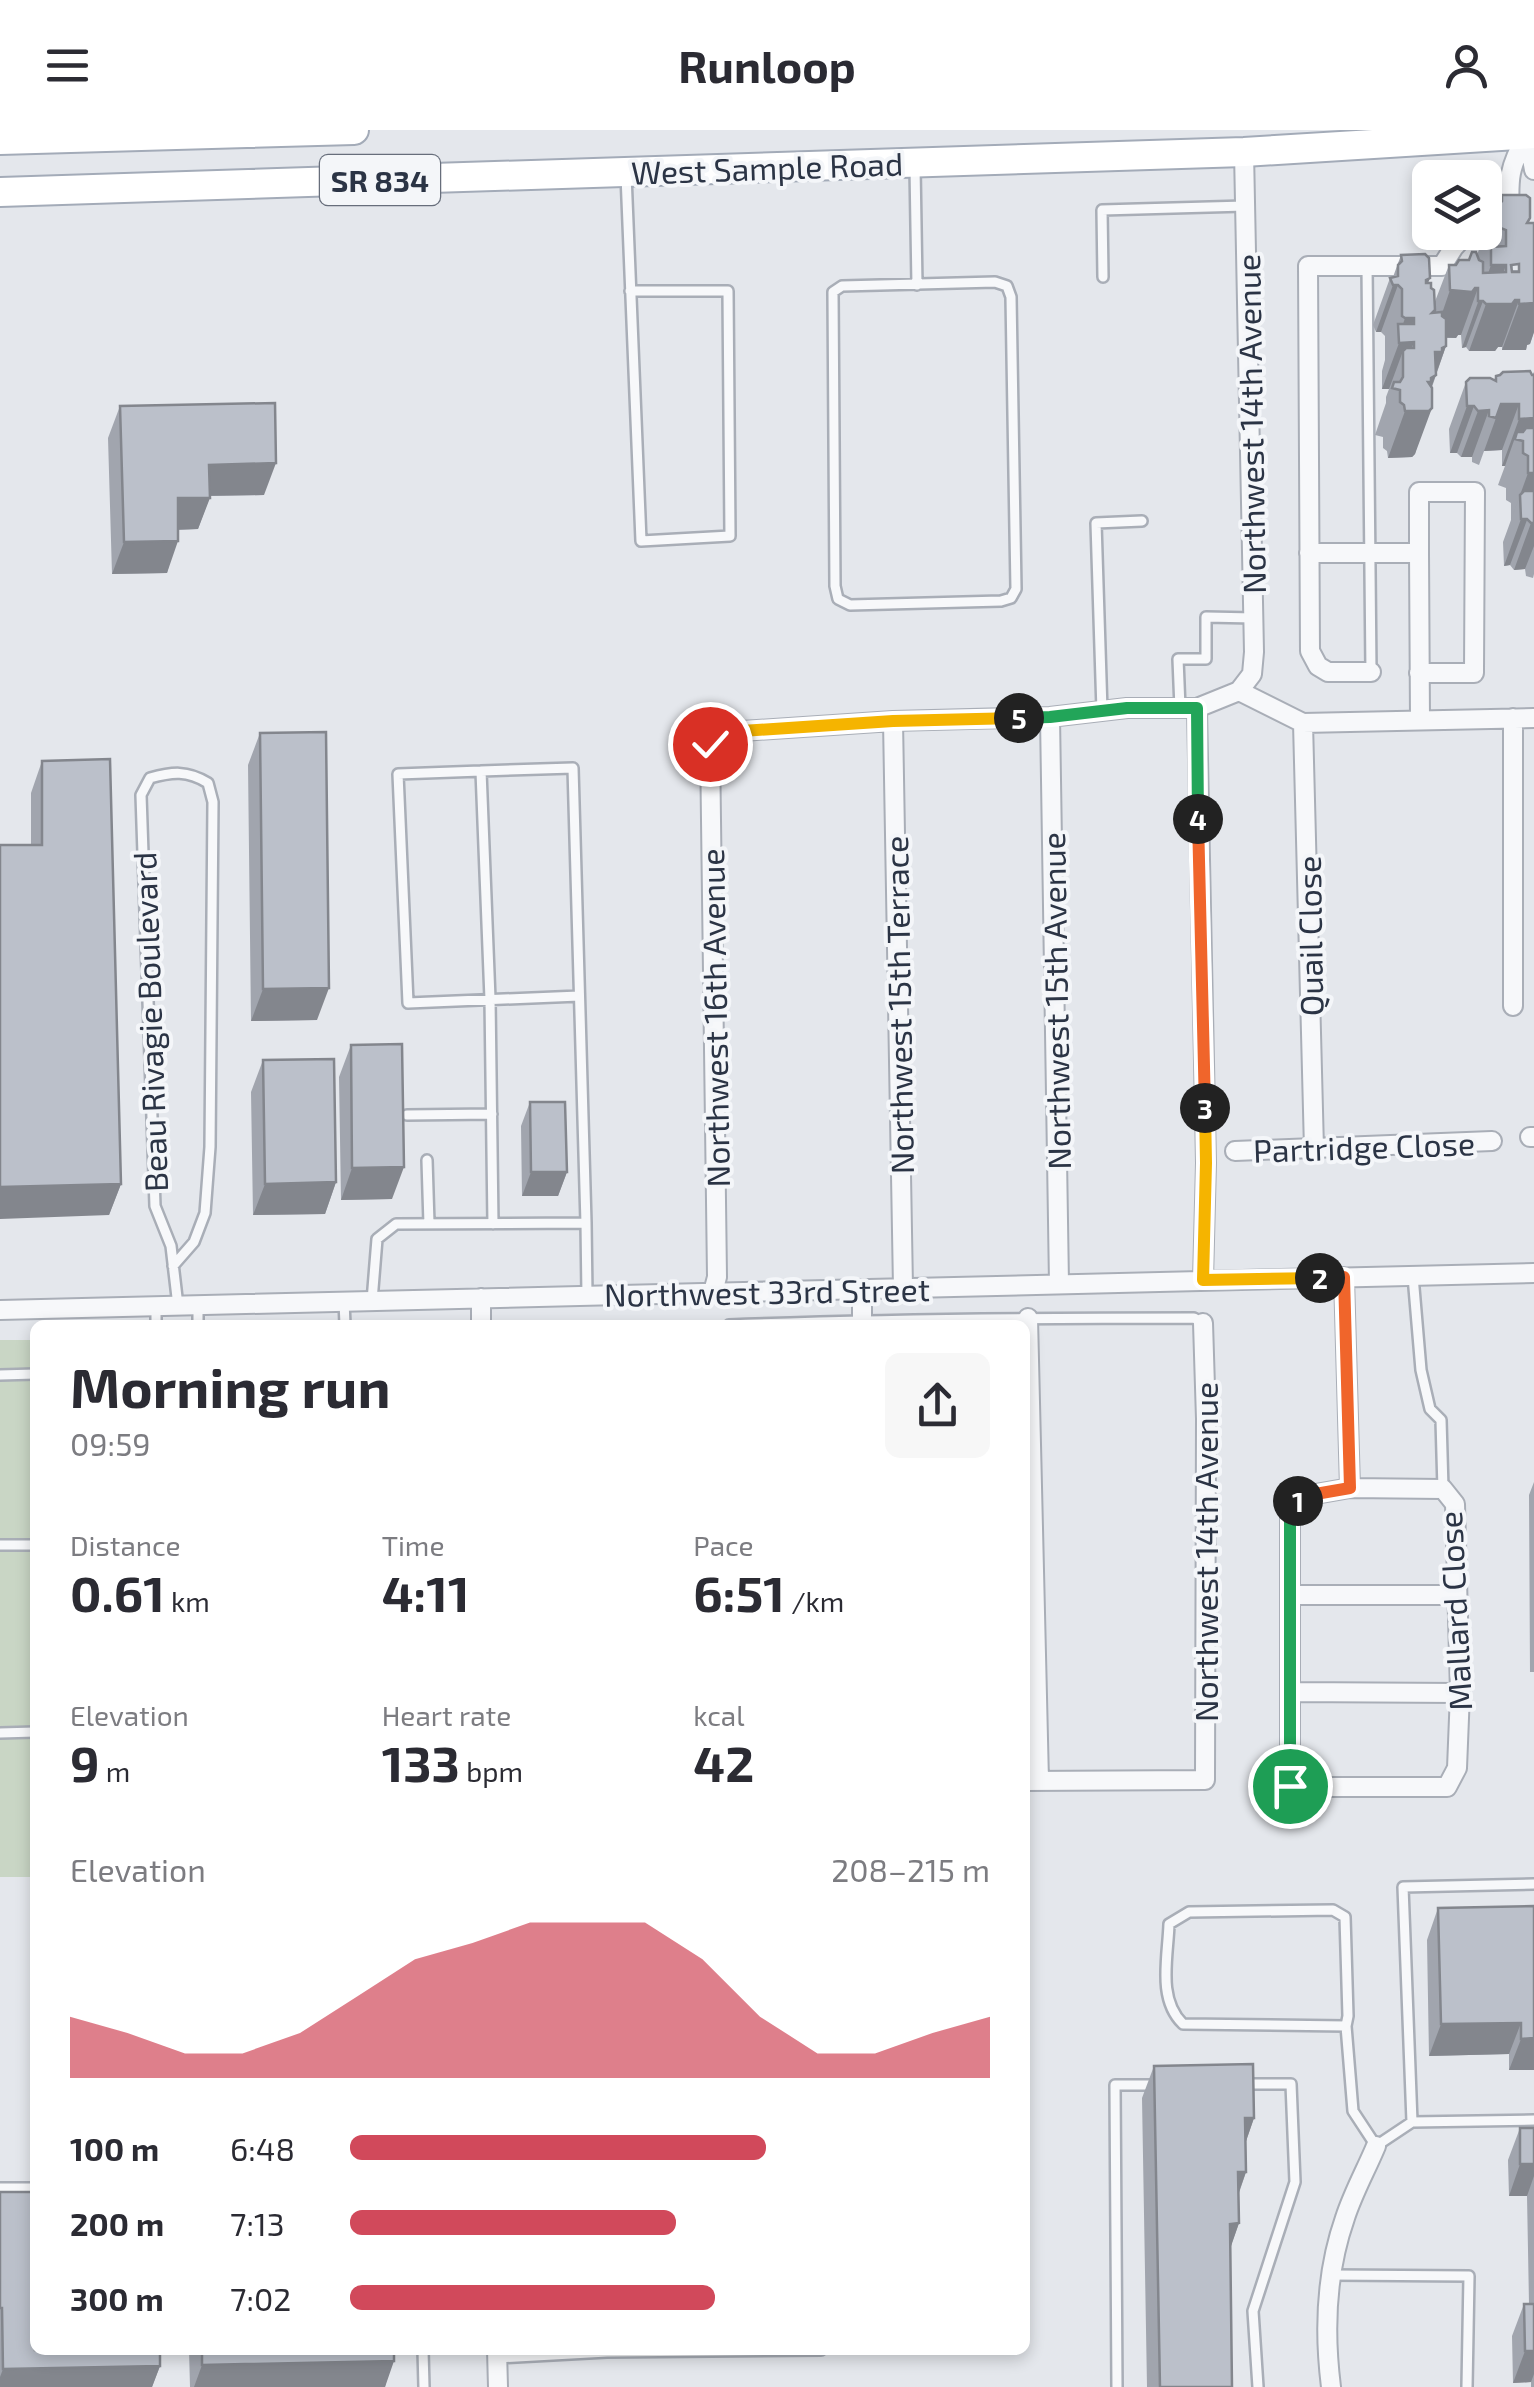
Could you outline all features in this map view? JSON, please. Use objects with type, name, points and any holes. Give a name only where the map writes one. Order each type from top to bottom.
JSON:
[{"type":"main road","name":"SR 834","points":[[0,140],[354,130]]},
{"type":"main road","name":"West Sample Road","points":[[0,192],[1244,152],[1529,133]]},
{"type":"street","points":[[1529,133],[1534,170]]},
{"type":"street","points":[[1508,223],[1512,161],[1529,133]]},
{"type":"street","name":"Northwest 14th Avenue","points":[[1240,692],[1252,674],[1254,652],[1244,152]]},
{"type":"street","points":[[1371,672],[1328,672],[1318,666],[1310,651],[1308,266],[1442,266],[1453,250]]},
{"type":"street","points":[[1419,673],[1474,672],[1475,492],[1419,492],[1419,673],[1420,720]]},
{"type":"street","points":[[1309,553],[1419,553]]},
{"type":"street","points":[[893,721],[1189,708],[1240,692],[1303,722],[1534,718]]},
{"type":"street","points":[[1189,708],[1206,1163],[1203,1280]]},
{"type":"street","name":"Northwest 15th Avenue","points":[[1050,717],[1059,1284]]},
{"type":"street","points":[[1513,718],[1513,1006]]},
{"type":"street","name":"Northwest 16th Avenue","points":[[713,1292],[718,1277],[710,744],[727,732],[893,721]]},
{"type":"street","name":"Northwest 15th Terrace","points":[[893,721],[904,1288]]},
{"type":"street","name":"Quail Close","points":[[1303,722],[1314,1149]]},
{"type":"street","name":"Partridge Close","points":[[1235,1151],[1492,1141]]},
{"type":"street","name":"Northwest 33rd Street","points":[[0,1310],[156,1316],[178,1306],[198,1305],[1534,1273]]},
{"type":"street","points":[[1344,1277],[1350,1488]]},
{"type":"street","points":[[862,1289],[862,1320]]},
{"type":"street","points":[[480,1298],[481,1320]]},
{"type":"street","name":"Northwest 14th Avenue","points":[[1032,1781],[1205,1780],[1203,1323]]},
{"type":"street","name":"Mallard Close","points":[[1350,1488],[1443,1489],[1456,1504],[1458,1768],[1446,1786],[1290,1786],[1290,1509],[1304,1496],[1350,1488]]},
{"type":"street","points":[[1030,1550],[1032,1781]]},
{"type":"street","points":[[1290,1595],[1458,1595]]},
{"type":"street","points":[[1290,1692],[1460,1693]]},
{"type":"street","points":[[1331,2387],[1327,2357],[1328,2292],[1344,2218],[1376,2146]]},
{"type":"street","points":[[497,2355],[498,2387]]},
{"type":"lane","points":[[915,162],[917,284]]},
{"type":"lane","points":[[626,172],[630,291],[641,540],[730,536],[728,291],[630,291]]},
{"type":"lane","points":[[1103,277],[1102,210],[1245,206]]},
{"type":"lane","points":[[1367,266],[1371,672]]},
{"type":"lane","points":[[995,282],[1006,286],[1011,297],[1016,589],[1011,598],[1002,601],[850,605],[838,599],[833,292],[842,286],[917,284],[995,282]]},
{"type":"lane","points":[[1102,711],[1096,523],[1142,521]]},
{"type":"lane","points":[[1189,708],[1178,659],[1206,660],[1206,617],[1254,618]]},
{"type":"lane","points":[[578,996],[408,1003],[398,774],[573,768],[588,1295]]},
{"type":"lane","points":[[480,771],[490,1000],[493,1224]]},
{"type":"lane","name":"Beau Rivagie Boulevard","points":[[173,1266],[194,1242],[205,1213],[210,1148],[213,802],[208,783],[194,775],[173,772],[150,778],[141,795],[155,1206],[171,1246],[173,1266],[178,1306]]},
{"type":"lane","points":[[407,1115],[492,1114]]},
{"type":"lane","points":[[426,1160],[429,1224]]},
{"type":"lane","points":[[372,1300],[376,1239],[396,1224],[586,1223]]},
{"type":"lane","points":[[1413,1276],[1420,1370],[1430,1409],[1441,1420],[1443,1489]]},
{"type":"lane","points":[[344,1301],[345,1320]]},
{"type":"lane","points":[[198,1305],[198,1320]]},
{"type":"lane","points":[[945,1320],[1194,1318],[1203,1323]]},
{"type":"lane","points":[[0,1374],[30,1374]]},
{"type":"lane","points":[[0,1546],[30,1545]]},
{"type":"lane","points":[[0,1733],[30,1732]]},
{"type":"lane","points":[[1412,2122],[1403,1886],[1534,1884]]},
{"type":"lane","points":[[1346,2026],[1182,2024],[1166,1994],[1169,1924],[1188,1912],[1333,1910],[1345,1917],[1346,2026],[1353,2111],[1376,2146],[1412,2122],[1534,2120]]},
{"type":"lane","points":[[1117,2387],[1116,2085],[1174,2084]]},
{"type":"lane","points":[[1232,2084],[1290,2084],[1295,2182],[1253,2311],[1258,2387]]},
{"type":"lane","points":[[0,2188],[30,2188]]},
{"type":"lane","points":[[1332,2274],[1469,2276],[1467,2387]]},
{"type":"lane","points":[[423,2355],[424,2387]]},
{"type":"green space","points":[[0,1340],[30,1340],[30,1877],[0,1877]]},
{"type":"building","points":[[1502,195],[1526,195],[1530,198],[1527,223],[1534,223],[1534,303],[1519,304],[1515,300],[1512,304],[1486,304],[1478,301],[1478,288],[1472,292],[1450,290],[1449,265],[1469,260],[1472,252],[1483,262],[1483,273],[1506,272],[1506,265],[1491,265],[1491,250],[1506,246],[1506,230],[1502,228]]},
{"type":"building","points":[[1425,254],[1429,258],[1430,278],[1426,283],[1431,283],[1434,290],[1432,313],[1442,312],[1446,319],[1446,346],[1442,352],[1435,352],[1436,375],[1428,382],[1432,388],[1432,408],[1405,411],[1400,390],[1392,388],[1403,377],[1403,351],[1414,348],[1414,342],[1399,343],[1398,324],[1414,324],[1414,318],[1402,316],[1402,289],[1393,285],[1390,278],[1398,276],[1401,255]]},
{"type":"building","points":[[1530,371],[1534,375],[1534,418],[1519,419],[1519,404],[1501,404],[1496,418],[1489,416],[1489,410],[1467,406],[1466,382],[1470,378],[1496,381],[1496,376],[1503,372]]},
{"type":"building","points":[[275,403],[276,463],[209,465],[210,498],[178,498],[178,541],[124,542],[120,406]]},
{"type":"building","points":[[1534,428],[1534,473],[1528,473],[1523,441],[1515,439],[1517,432]]},
{"type":"building","points":[[1534,491],[1534,523],[1521,519],[1520,495]]},
{"type":"building","points":[[326,732],[329,988],[263,989],[260,733]]},
{"type":"building","points":[[110,759],[121,1184],[0,1187],[0,845],[42,845],[42,761]]},
{"type":"building","points":[[402,1044],[404,1167],[352,1168],[351,1045]]},
{"type":"building","points":[[334,1059],[336,1182],[265,1184],[263,1060]]},
{"type":"building","points":[[530,1102],[565,1102],[567,1172],[531,1172]]},
{"type":"building","points":[[1534,1906],[1534,2038],[1521,2039],[1521,2023],[1441,2024],[1438,1908]]},
{"type":"building","points":[[1253,2064],[1254,2118],[1245,2118],[1246,2172],[1238,2172],[1239,2223],[1230,2224],[1232,2387],[1160,2387],[1154,2066]]},
{"type":"building","points":[[1520,2128],[1534,2128],[1534,2164],[1520,2164]]},
{"type":"building","points":[[0,2192],[30,2192],[30,2355],[160,2355],[160,2366],[3,2369]]},
{"type":"building","points":[[1524,2304],[1534,2304],[1534,2351],[1525,2351]]},
{"type":"building","points":[[202,2355],[394,2355],[394,2361],[202,2365]]},
{"type":"route","points":[[710,744],[727,732],[893,721],[1050,717],[1127,708],[1197,708],[1206,1163],[1203,1280],[1344,1277],[1350,1488],[1304,1496],[1290,1509],[1290,1786]]}]
